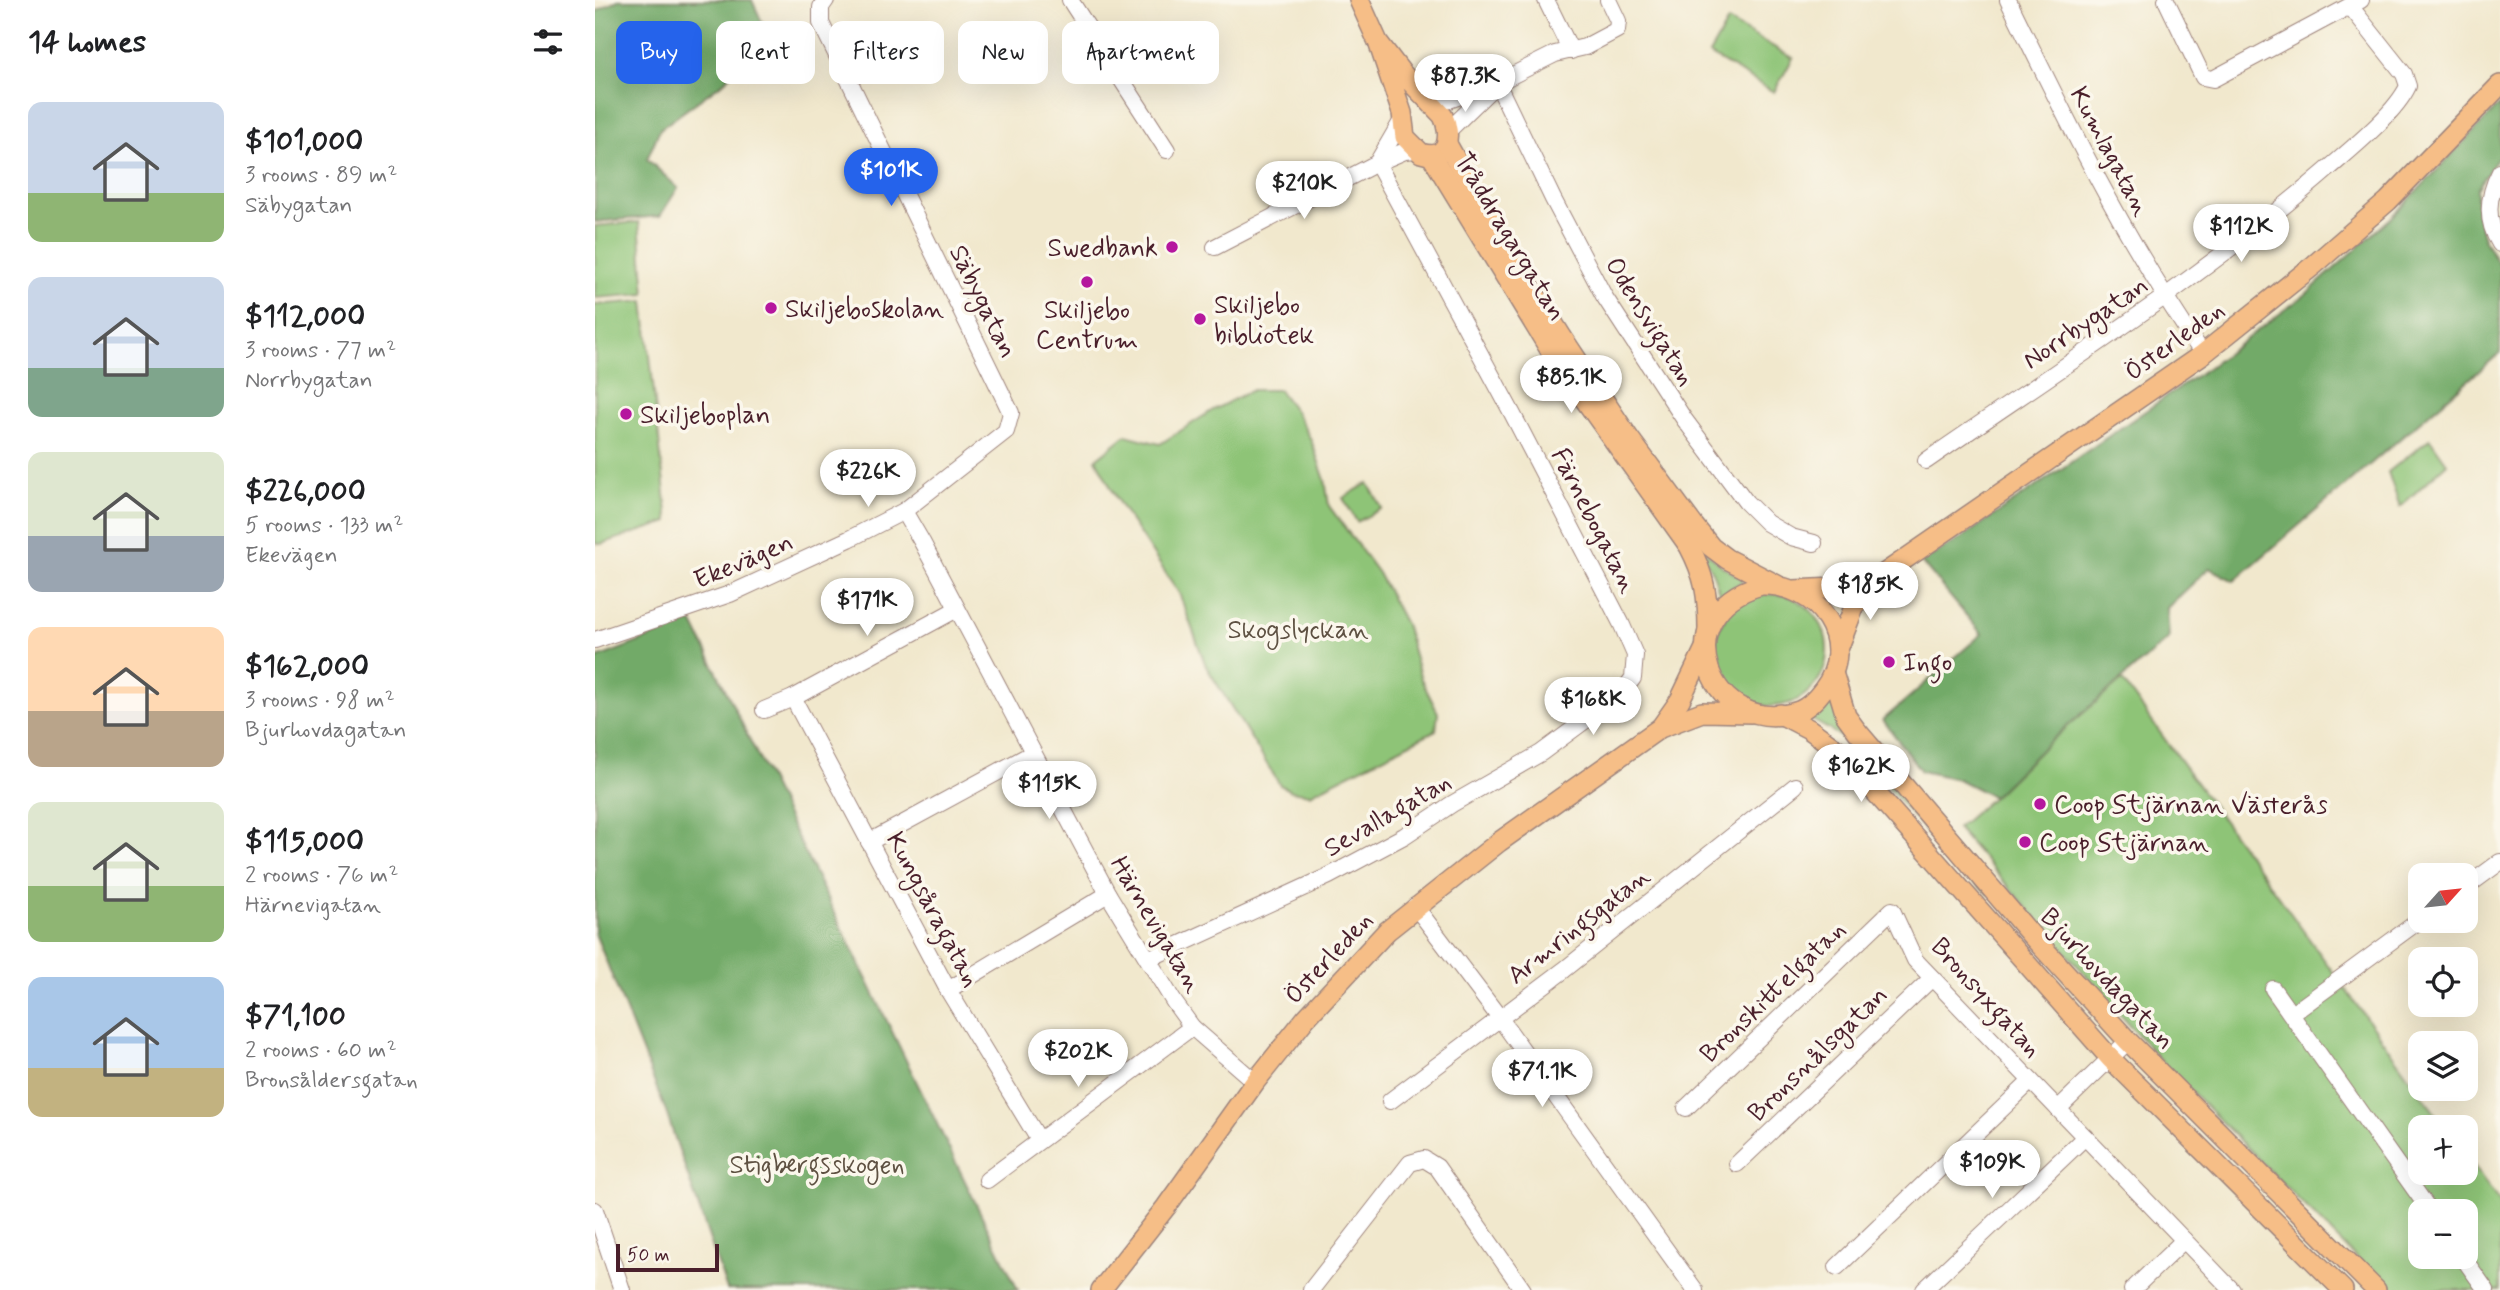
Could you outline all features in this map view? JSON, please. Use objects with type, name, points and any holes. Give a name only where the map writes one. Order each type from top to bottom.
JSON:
[{"type":"main road","name":"Tråddragargatan","points":[[1359,0],[1378,42],[1402,116],[1405,136],[1435,145],[1479,196],[1503,243],[1562,337],[1629,438],[1711,547],[1727,559],[1786,587]]},
{"type":"main road","name":"Tråddragargatan","points":[[1378,42],[1401,72],[1443,116],[1435,145],[1555,358],[1689,546],[1701,568],[1708,596],[1706,639]]},
{"type":"main road","name":"Österleden","points":[[1786,587],[1855,587],[1882,575],[2203,354],[2314,265],[2388,201],[2500,85]]},
{"type":"main road","points":[[1402,116],[1409,101],[1420,99],[1433,103]]},
{"type":"main road","name":"Österleden","points":[[1835,666],[1854,607],[1882,575]]},
{"type":"main road","points":[[1761,585],[1786,587],[1809,598],[1822,609],[1835,640],[1835,666],[1815,700],[1801,711],[1768,716],[1751,713],[1723,694],[1714,680],[1706,639],[1717,612],[1729,599],[1744,590],[1761,585]]},
{"type":"main road","name":"Österleden","points":[[1660,728],[1679,700],[1706,639]]},
{"type":"main road","name":"Bjurhovdagatan","points":[[1835,666],[1846,716],[2032,936],[2128,1041],[2376,1290]]},
{"type":"main road","name":"Österleden","points":[[1101,1290],[1166,1207],[1255,1082],[1306,1018],[1387,931],[1415,906],[1499,842],[1660,728],[1702,712],[1751,713]]},
{"type":"main road","name":"Bjurhovdagatan","points":[[1780,714],[1838,750],[2110,1058],[2343,1290]]},
{"type":"main road","points":[[2014,951],[2032,936]]},
{"type":"street","name":"Säbygatan","points":[[826,0],[821,7],[821,23],[1011,413],[1006,431],[995,442],[904,511]]},
{"type":"street","points":[[1070,0],[1167,150]]},
{"type":"street","points":[[1546,0],[1571,51]]},
{"type":"street","points":[[1433,103],[1497,83],[1555,54],[1585,47],[1618,30],[1618,21],[1608,0]]},
{"type":"street","name":"Kumlagatan","points":[[2008,0],[2087,162],[2165,297],[2203,354]]},
{"type":"street","points":[[2165,0],[2203,77],[2213,79],[2355,3]]},
{"type":"street","name":"Norrbygatan","points":[[1926,461],[2165,297],[2270,219],[2353,147],[2402,99],[2408,86],[2404,74],[2355,3]]},
{"type":"street","points":[[1215,247],[1377,163],[1405,151],[1435,145],[1497,83]]},
{"type":"street","name":"Odensvigatan","points":[[1497,83],[1604,296],[1683,419],[1747,502],[1767,523],[1791,537],[1814,543]]},
{"type":"street","points":[[1377,163],[1402,116]]},
{"type":"street","name":"Färnebogatan","points":[[1377,163],[1512,413],[1621,623],[1635,655],[1631,681]]},
{"type":"street","points":[[2500,172],[2492,189],[2488,212],[2493,233],[2500,244]]},
{"type":"street","name":"Härnevigatan","points":[[904,511],[1108,894],[1192,1027],[1255,1082]]},
{"type":"street","name":"Ekevägen","points":[[595,640],[730,594],[800,564],[904,511]]},
{"type":"street","points":[[764,710],[793,698],[957,609]]},
{"type":"street","name":"Sevallagatan","points":[[1148,959],[1329,877],[1404,836],[1452,804],[1541,753],[1621,694],[1631,681]]},
{"type":"street","name":"Kungsåragatan","points":[[793,698],[948,990],[1039,1140]]},
{"type":"street","points":[[869,842],[1033,753]]},
{"type":"street","name":"Armringsgatan","points":[[1390,1101],[1564,970],[1795,786]]},
{"type":"street","points":[[2478,878],[2500,862]]},
{"type":"street","points":[[948,990],[1108,894]]},
{"type":"street","points":[[1415,906],[1499,1017],[1695,1290]]},
{"type":"street","name":"Bronsyxgatan","points":[[1892,910],[1915,960],[2232,1290]]},
{"type":"street","name":"Bronskittelgatan","points":[[1685,1108],[1892,910]]},
{"type":"street","points":[[2292,1014],[2408,929]]},
{"type":"street","name":"Bronsnålsgatan","points":[[1737,1164],[1932,978]]},
{"type":"street","points":[[2273,989],[2422,1199]]},
{"type":"street","points":[[987,1180],[1192,1027]]},
{"type":"street","points":[[2057,1108],[2128,1041]]},
{"type":"street","points":[[1837,1267],[2031,1081]]},
{"type":"street","points":[[1924,1290],[2085,1136]]},
{"type":"street","points":[[1311,1290],[1410,1163],[1422,1160],[1437,1167],[1519,1289]]},
{"type":"street","points":[[595,1210],[622,1290]]},
{"type":"street","points":[[2132,1290],[2184,1240]]},
{"type":"street","points":[[2471,1269],[2486,1290]]},
{"type":"green space","points":[[618,0],[752,0],[761,21],[716,21],[716,84],[721,84],[660,129],[647,159],[678,188],[660,216],[595,222],[595,12]]},
{"type":"green space","points":[[1728,21],[1793,58],[1774,92],[1709,54]]},
{"type":"green space","points":[[2500,104],[2500,154],[2477,189],[2477,213],[2484,239],[2500,266],[2500,353],[2234,581],[2209,568],[2167,608],[2169,638],[2047,744],[1993,797],[1958,779],[1921,771],[1883,720],[1982,634],[1921,562],[1957,541],[2209,367],[2306,294],[2392,217]]},
{"type":"green space","points":[[639,222],[645,294],[595,298],[595,226]]},
{"type":"green space","name":"Skiljeboplan","points":[[644,301],[668,522],[601,544],[595,543],[595,305]]},
{"type":"green space","name":"Skogslyckan","points":[[1252,390],[1279,390],[1295,411],[1311,440],[1325,480],[1329,506],[1378,573],[1405,624],[1421,679],[1438,713],[1436,730],[1310,794],[1291,791],[1280,785],[1206,666],[1179,593],[1119,503],[1096,459],[1126,435],[1160,444],[1213,410]]},
{"type":"green space","points":[[2430,439],[2447,463],[2400,507],[2388,472]]},
{"type":"green space","points":[[1368,483],[1382,508],[1357,522],[1343,498]]},
{"type":"green space","points":[[1694,541],[1722,566],[1744,580],[1720,596],[1713,573]]},
{"type":"green space","points":[[1771,594],[1792,598],[1811,610],[1823,629],[1827,650],[1823,671],[1811,690],[1792,702],[1771,706],[1750,702],[1731,690],[1719,671],[1715,650],[1719,629],[1731,610],[1750,598]]},
{"type":"green space","name":"Stigbergsskogen","points":[[692,621],[1018,1290],[727,1290],[665,1109],[595,933],[595,659]]},
{"type":"green space","points":[[2122,680],[2408,1076],[2408,1101],[2426,1101],[2436,1115],[2408,1115],[2408,1185],[2478,1185],[2478,1172],[2500,1203],[2500,1290],[2388,1290],[2161,1061],[1957,828],[2047,744]]},
{"type":"green space","points":[[1831,699],[1839,716],[1989,895],[1955,867],[1865,760],[1837,734],[1807,717]]},
{"type":"place","name":"Swedbank","points":[[1172,247]]},
{"type":"place","name":"Skiljebo Centrum","points":[[1087,282]]},
{"type":"place","name":"Skiljeboskolan","points":[[771,308]]},
{"type":"place","name":"Skiljebo bibliotek","points":[[1200,319]]},
{"type":"place","name":"Skiljeboplan","points":[[626,414]]},
{"type":"place","name":"Ingo","points":[[1889,662]]},
{"type":"place","name":"Coop Stjärnan Västerås","points":[[2040,804]]},
{"type":"place","name":"Coop Stjärnan","points":[[2025,842]]}]
